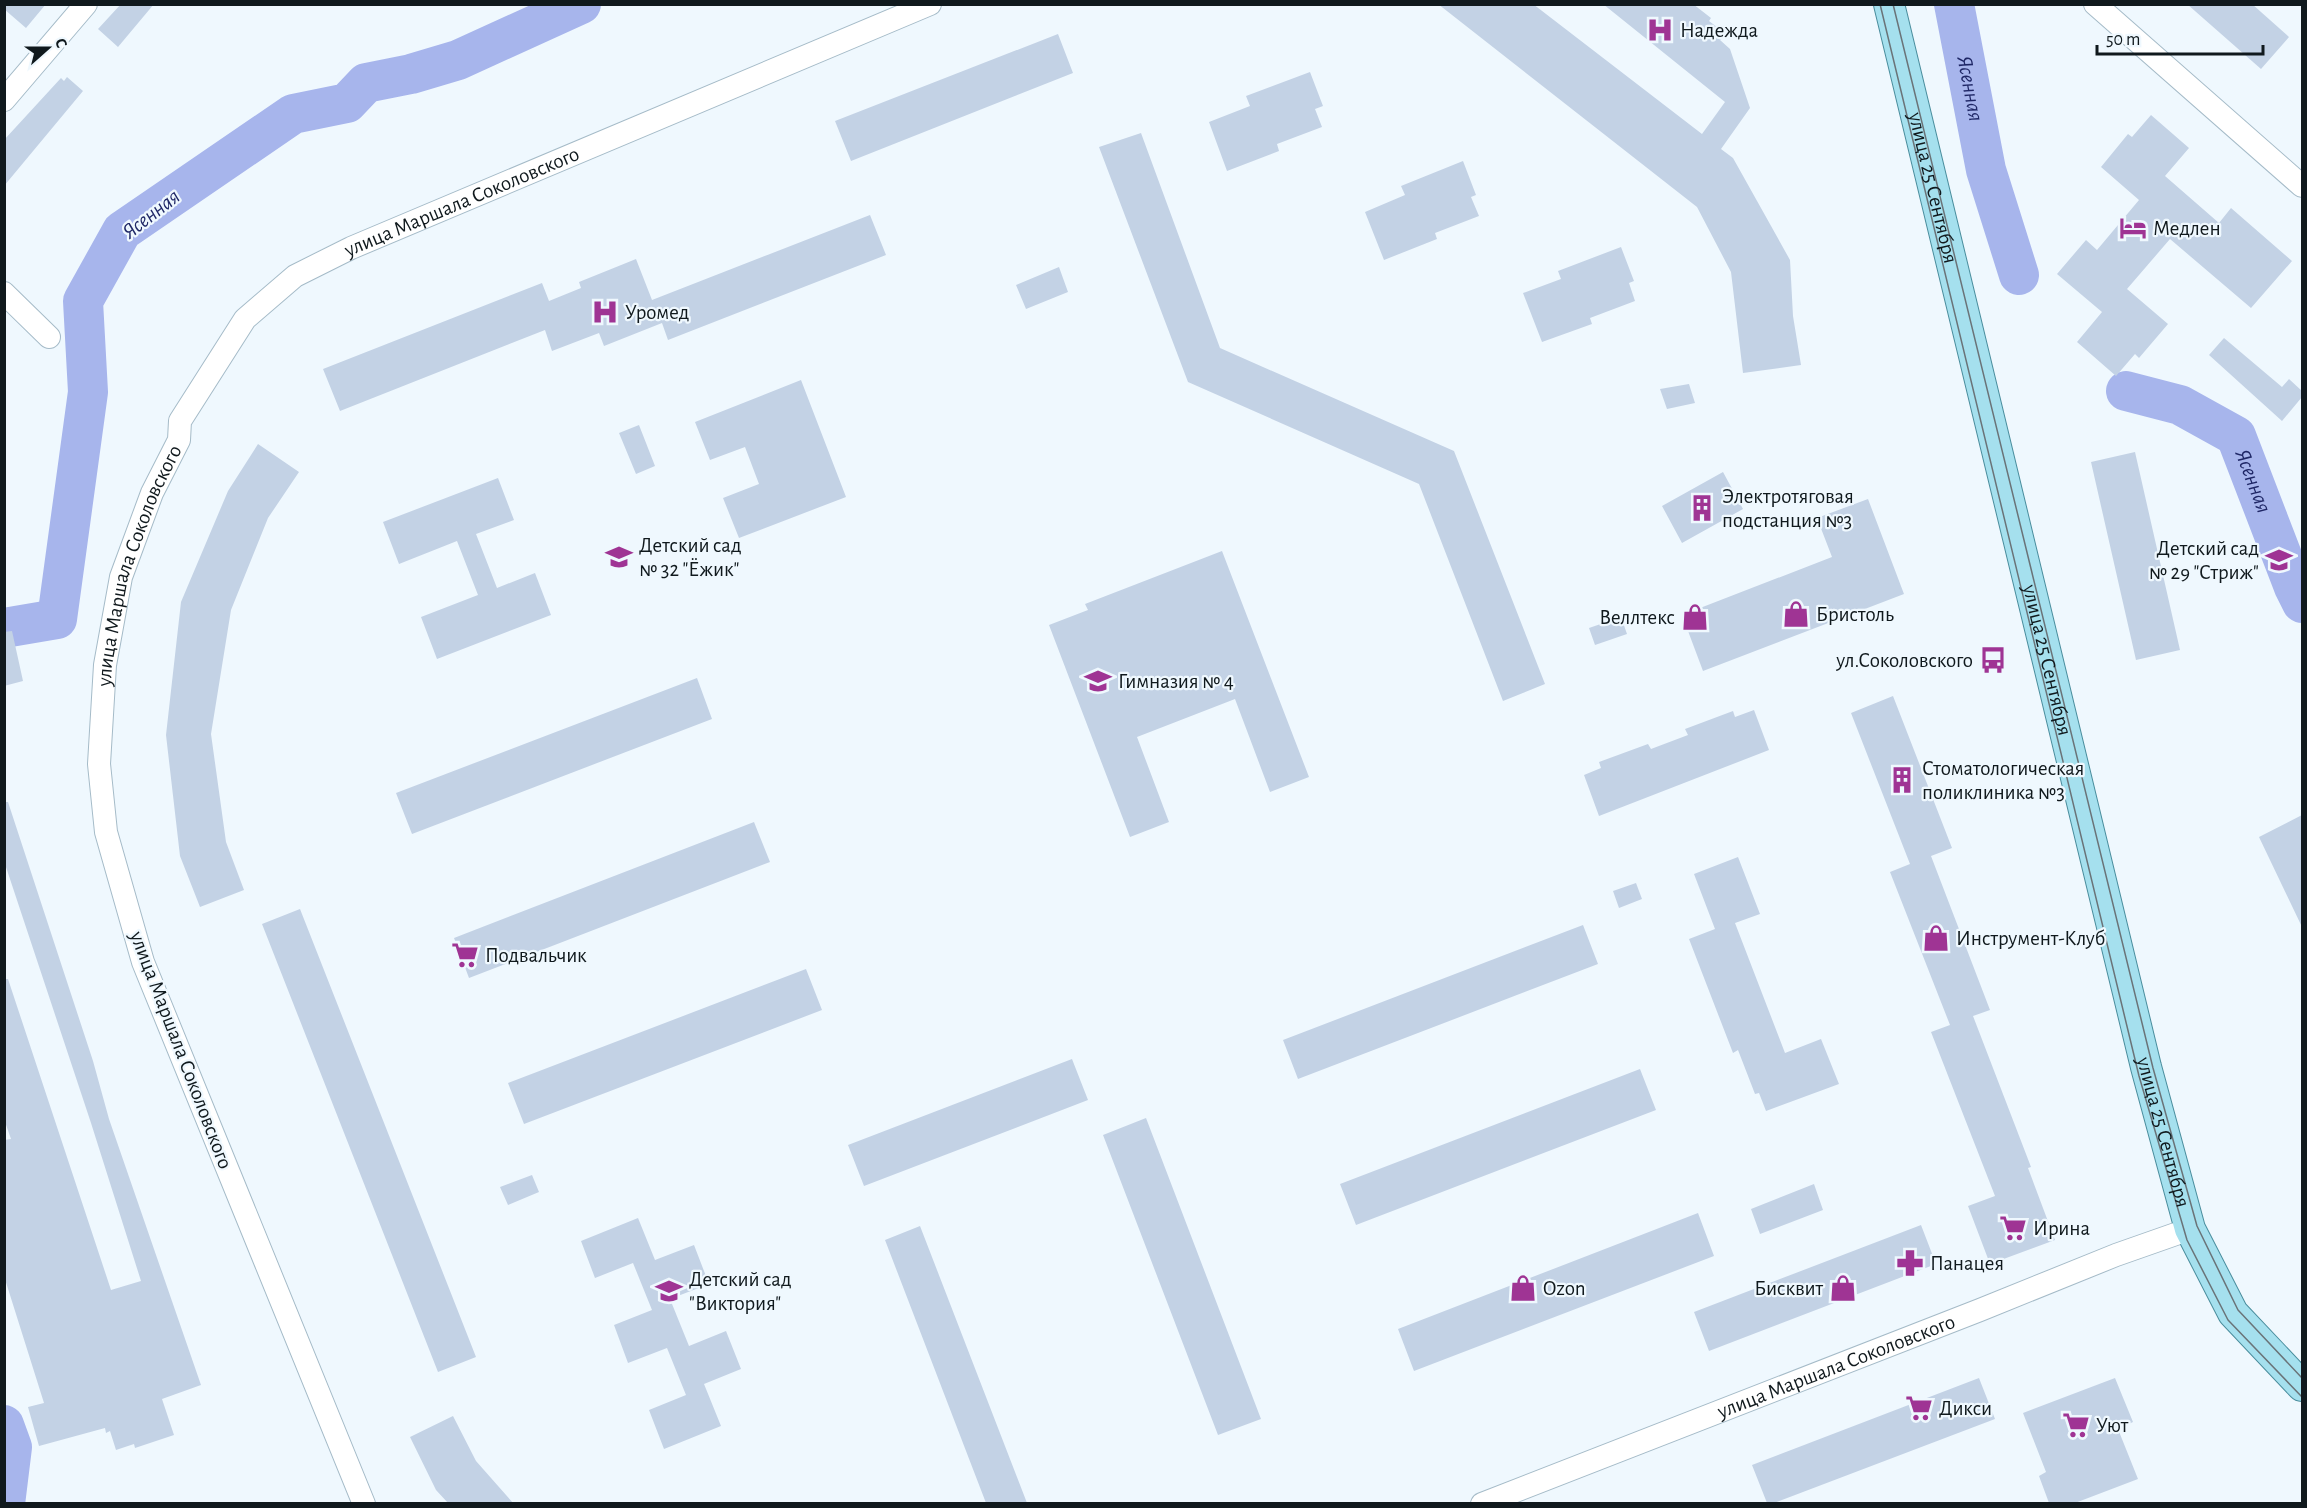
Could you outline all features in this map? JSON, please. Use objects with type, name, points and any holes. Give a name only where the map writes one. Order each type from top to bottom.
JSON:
[{"type":"main road","name":"улица 25 Сентября","points":[[1889,4],[2138,1032],[2190,1229],[2233,1313],[2302,1386]]},
{"type":"street","points":[[4,100],[86,4]]},
{"type":"street","name":"улица Маршала Соколовского","points":[[364,1503],[143,962],[106,832],[99,764],[107,654],[121,577],[152,493],[179,440],[180,421],[245,320],[295,276],[362,244],[930,4]]},
{"type":"street","points":[[2095,4],[2302,186]]},
{"type":"street","points":[[4,293],[50,337]]},
{"type":"street","name":"улица Маршала Соколовского","points":[[1482,1503],[1969,1315],[2116,1255],[2190,1229]]},
{"type":"building","points":[[4,4],[46,4],[26,28],[4,9]]},
{"type":"building","points":[[121,4],[154,4],[118,47],[98,29]]},
{"type":"building","points":[[1438,4],[1533,4],[1702,134],[1725,102],[1603,4],[1693,4],[1711,18],[1709,21],[1726,34],[1720,40],[1730,49],[1750,108],[1721,149],[1733,158],[1790,260],[1793,316],[1801,365],[1743,373],[1731,272],[1697,207]]},
{"type":"building","points":[[2187,4],[2252,4],[2289,37],[2261,69]]},
{"type":"building","points":[[1058,34],[1073,73],[851,161],[835,121]]},
{"type":"building","points":[[1310,72],[1323,106],[1315,109],[1322,127],[1277,144],[1279,151],[1227,171],[1209,122],[1250,106],[1246,96]]},
{"type":"building","points":[[67,77],[83,91],[4,186],[4,140],[61,78],[64,81]]},
{"type":"building","points":[[2151,115],[2189,148],[2165,176],[2219,223],[2231,208],[2292,261],[2251,308],[2170,239],[2127,289],[2168,324],[2139,358],[2135,354],[2116,376],[2077,342],[2102,312],[2057,274],[2086,240],[2097,250],[2139,200],[2101,167],[2128,134],[2132,137]]},
{"type":"building","points":[[1141,133],[1220,348],[1454,451],[1545,684],[1503,701],[1419,484],[1188,382],[1099,147]]},
{"type":"building","points":[[1463,161],[1476,195],[1471,197],[1479,216],[1435,233],[1437,239],[1384,260],[1365,212],[1405,195],[1401,186]]},
{"type":"building","points":[[870,215],[886,255],[668,340],[662,323],[604,346],[599,333],[552,351],[545,330],[340,411],[323,369],[542,283],[549,301],[581,288],[579,282],[636,259],[652,300]]},
{"type":"building","points":[[1621,247],[1634,281],[1629,283],[1635,301],[1590,318],[1592,324],[1542,342],[1523,293],[1561,279],[1558,271]]},
{"type":"building","points":[[1059,267],[1068,292],[1026,309],[1016,285]]},
{"type":"building","points":[[2224,338],[2282,387],[2289,379],[2302,391],[2302,397],[2282,421],[2209,355]]},
{"type":"building","name":"Детский сад № 32 \"Ёжик\"","points":[[801,380],[846,497],[739,538],[723,498],[759,484],[745,447],[710,460],[695,422]]},
{"type":"building","points":[[1689,384],[1695,403],[1667,409],[1660,389]]},
{"type":"building","points":[[639,425],[655,466],[636,474],[619,433]]},
{"type":"building","points":[[258,444],[299,472],[268,518],[231,610],[211,734],[226,842],[244,890],[200,907],[180,856],[166,735],[181,602],[228,491]]},
{"type":"building","points":[[2135,452],[2180,650],[2136,660],[2091,462]]},
{"type":"building","name":"Электротяговая подстанция №3","points":[[1723,472],[1743,509],[1682,543],[1662,506]]},
{"type":"building","points":[[498,478],[514,520],[476,534],[497,588],[535,573],[551,615],[437,659],[421,617],[478,595],[457,541],[399,564],[383,522]]},
{"type":"building","points":[[1868,499],[1904,594],[1703,671],[1682,615],[1832,557],[1817,518]]},
{"type":"building","points":[[1222,551],[1309,777],[1270,792],[1235,699],[1137,737],[1169,822],[1130,837],[1049,625],[1088,610],[1085,604]]},
{"type":"building","points":[[1621,617],[1627,634],[1595,645],[1589,628]]},
{"type":"building","points":[[12,631],[23,681],[4,686],[4,632]]},
{"type":"building","points":[[697,678],[712,719],[412,834],[396,793]]},
{"type":"building","points":[[1893,696],[1952,848],[1931,856],[1990,1010],[1973,1016],[2031,1167],[2028,1168],[2055,1240],[1990,1264],[1968,1206],[1995,1196],[1931,1032],[1950,1025],[1890,872],[1910,864],[1851,713]]},
{"type":"building","points":[[1754,710],[1769,750],[1599,816],[1584,775],[1601,768],[1599,762],[1648,744],[1651,749],[1688,735],[1685,729],[1733,711],[1735,717]]},
{"type":"building","points":[[4,802],[8,802],[93,1061],[109,1119],[201,1385],[162,1399],[174,1435],[135,1448],[134,1444],[116,1450],[110,1431],[106,1433],[105,1428],[39,1446],[28,1407],[44,1403],[4,1276],[4,1140],[11,1139],[4,1119],[4,979],[8,979],[111,1290],[141,1281],[4,861]]},
{"type":"building","points":[[2302,815],[2302,927],[2259,837]]},
{"type":"building","points":[[754,822],[770,862],[469,978],[454,938]]},
{"type":"building","points":[[1738,857],[1760,914],[1735,923],[1785,1053],[1821,1039],[1839,1084],[1766,1111],[1759,1093],[1755,1094],[1738,1050],[1733,1053],[1689,939],[1715,929],[1694,874]]},
{"type":"building","points":[[1636,883],[1642,899],[1619,908],[1613,891]]},
{"type":"building","points":[[300,909],[476,1357],[438,1372],[262,924]]},
{"type":"building","points":[[1583,925],[1598,964],[1298,1079],[1283,1040]]},
{"type":"building","points":[[806,969],[822,1010],[524,1124],[508,1083]]},
{"type":"building","points":[[1072,1059],[1088,1100],[864,1186],[848,1145]]},
{"type":"building","points":[[1640,1069],[1656,1110],[1356,1225],[1340,1184]]},
{"type":"building","points":[[1146,1118],[1261,1419],[1218,1435],[1103,1135]]},
{"type":"building","points":[[532,1175],[539,1192],[508,1205],[500,1187]]},
{"type":"building","points":[[1814,1184],[1823,1210],[1760,1234],[1751,1209]]},
{"type":"building","points":[[1698,1213],[1714,1256],[1414,1371],[1398,1329]]},
{"type":"building","points":[[638,1218],[655,1260],[694,1245],[709,1284],[670,1299],[689,1346],[726,1331],[741,1369],[704,1384],[721,1426],[664,1449],[649,1410],[686,1395],[667,1348],[628,1363],[614,1325],[652,1310],[633,1263],[595,1278],[581,1241]]},
{"type":"building","points":[[1921,1225],[1936,1264],[1709,1351],[1694,1312]]},
{"type":"building","points":[[920,1226],[1027,1503],[986,1503],[885,1240]]},
{"type":"building","points":[[1979,1378],[1995,1419],[1774,1503],[1767,1503],[1752,1465]]},
{"type":"building","points":[[2115,1378],[2133,1422],[2118,1429],[2138,1479],[2075,1503],[2049,1503],[2039,1476],[2046,1472],[2023,1413]]},
{"type":"building","points":[[453,1416],[476,1461],[513,1503],[448,1503],[436,1490],[410,1437]]},
{"type":"waterway","name":"Ясенная","points":[[4,628],[57,619],[88,392],[83,301],[122,231],[293,114],[347,103],[366,83],[411,74],[458,60],[581,4]]},
{"type":"waterway","name":"Ясенная","points":[[1954,4],[1986,170],[2019,275]]},
{"type":"waterway","name":"Ясенная","points":[[2126,391],[2180,405],[2236,436],[2302,603]]},
{"type":"waterway","name":"Ясенная","points":[[4,1425],[12,1447],[5,1504]]},
{"type":"tram line","points":[[1880,4],[2139,1076],[2187,1240],[2228,1320],[2302,1397]]},
{"type":"tram line","points":[[1893,4],[2153,1068],[2197,1226],[2238,1310],[2302,1378]]},
{"type":"place","name":"Надежда","points":[[1660,30]]},
{"type":"place","name":"Медлен","points":[[2133,228]]},
{"type":"place","name":"Уромед","points":[[605,312]]},
{"type":"place","name":"Электротяговая подстанция №3","points":[[1702,508]]},
{"type":"place","name":"Детский сад № 32 \"Ёжик\"","points":[[619,557]]},
{"type":"place","name":"Детский сад № 29 \"Стриж\"","points":[[2279,560]]},
{"type":"place","name":"Бристоль","points":[[1796,614]]},
{"type":"place","name":"Веллтекс","points":[[1695,617]]},
{"type":"place","name":"ул.Соколовского","points":[[1993,660]]},
{"type":"place","name":"Гимназия № 4","points":[[1098,681]]},
{"type":"place","name":"Стоматологическая поликлиника №3","points":[[1902,780]]},
{"type":"place","name":"Инструмент-Клуб","points":[[1936,938]]},
{"type":"place","name":"Подвальчик","points":[[465,955]]},
{"type":"place","name":"Ирина","points":[[2013,1228]]},
{"type":"place","name":"Панацея","points":[[1910,1263]]},
{"type":"place","name":"Ozon","points":[[1523,1288]]},
{"type":"place","name":"Бисквит","points":[[1843,1288]]},
{"type":"place","name":"Детский сад \"Виктория\"","points":[[669,1291]]},
{"type":"place","name":"Дикси","points":[[1919,1408]]},
{"type":"place","name":"Уют","points":[[2076,1425]]}]
